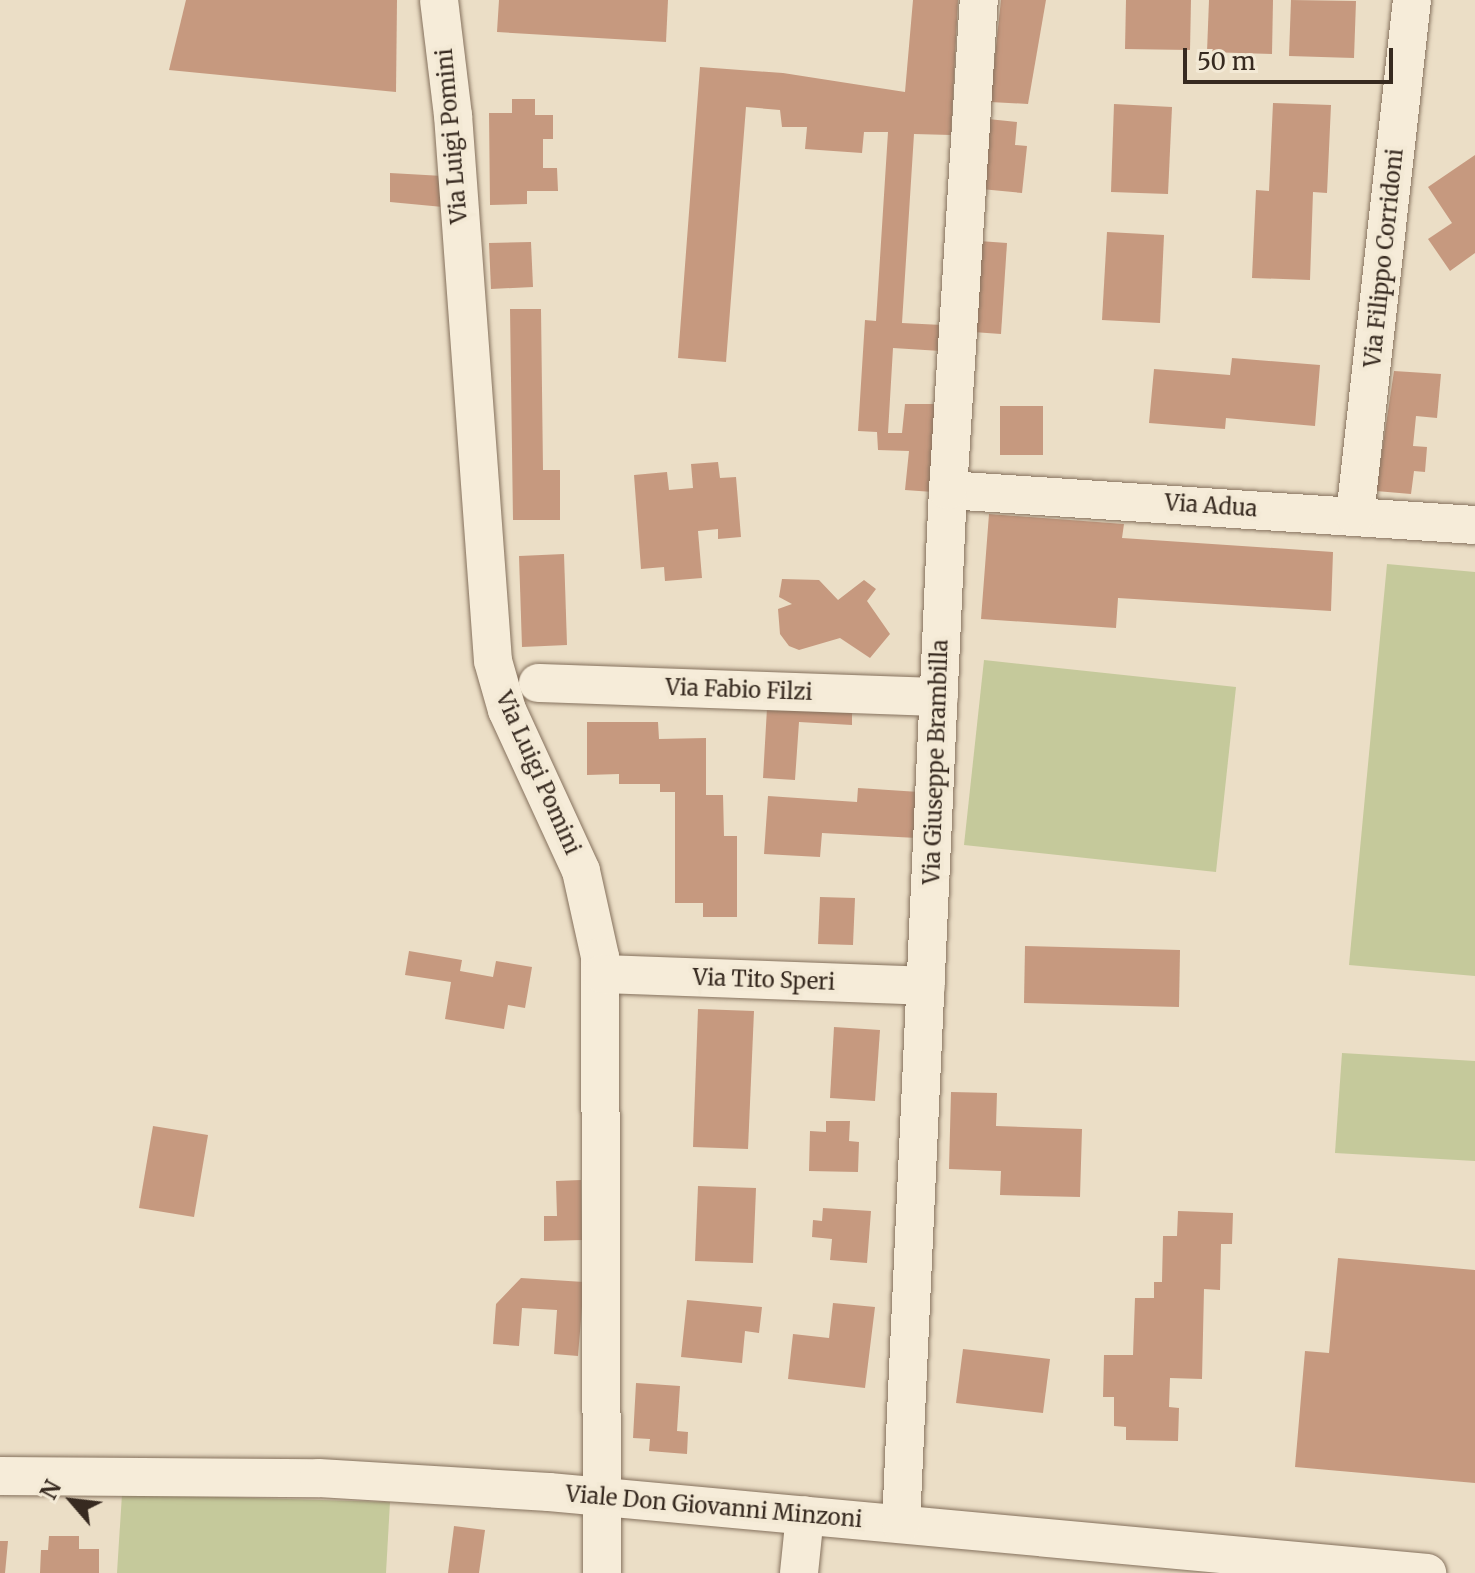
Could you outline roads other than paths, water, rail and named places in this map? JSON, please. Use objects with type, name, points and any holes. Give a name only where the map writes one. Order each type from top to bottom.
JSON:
[{"type":"street","name":"Via Luigi Pomini","points":[[439,0],[451,96],[493,661],[507,710],[581,871],[595,924],[602,974],[602,1573]]},
{"type":"street","name":"Via Giuseppe Brambilla","points":[[901,1524],[948,490],[979,0]]},
{"type":"street","name":"Via Filippo Corridoni","points":[[1355,516],[1412,0]]},
{"type":"street","name":"Via Adua","points":[[948,490],[1475,525]]},
{"type":"street","name":"Via Fabio Filzi","points":[[538,683],[939,697]]},
{"type":"street","name":"Via Tito Speri","points":[[602,974],[926,986]]},
{"type":"street","name":"Viale Don Giovanni Minzoni","points":[[0,1476],[319,1478],[805,1515],[1266,1566],[1427,1573]]},
{"type":"street","points":[[799,1573],[805,1515]]}]
